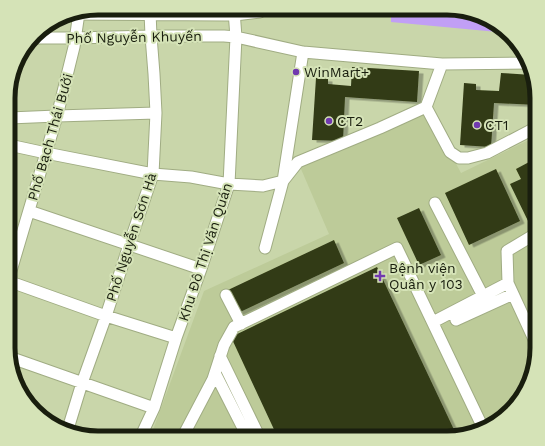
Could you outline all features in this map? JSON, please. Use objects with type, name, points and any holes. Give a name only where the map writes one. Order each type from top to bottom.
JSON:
[{"type":"street","name":"Phố Nguyễn Sơn Hà","points":[[69,426],[153,174],[156,113],[150,15]]},
{"type":"street","name":"Khu Đô Thị Văn Quán","points":[[143,431],[154,408],[176,338],[229,184],[236,37],[235,15]]},
{"type":"street","name":"Phố Bạch Thái Bưởi","points":[[15,258],[57,116],[76,38],[75,18]]},
{"type":"street","name":"Phố Nguyễn Khuyến","points":[[40,38],[224,36],[236,37],[303,52],[442,64],[522,63]]},
{"type":"street","points":[[265,248],[283,181],[303,52]]},
{"type":"street","points":[[15,146],[153,174],[191,177],[229,184],[263,186],[283,181],[298,162],[380,128],[426,106],[442,64]]},
{"type":"street","points":[[426,106],[450,152],[459,158],[468,158],[487,153],[530,131]]},
{"type":"street","points":[[15,118],[156,113]]},
{"type":"street","points":[[435,203],[483,296]]},
{"type":"street","points":[[29,211],[201,269]]},
{"type":"street","points":[[530,237],[506,251],[508,282],[530,331]]},
{"type":"street","points":[[186,431],[213,378],[224,344],[234,327],[397,248],[481,424]]},
{"type":"street","points":[[433,322],[508,282]]},
{"type":"street","points":[[15,284],[106,316],[176,338]]},
{"type":"street","points":[[456,320],[513,294]]},
{"type":"street","points":[[226,295],[241,324]]},
{"type":"street","points":[[526,322],[530,320]]},
{"type":"street","points":[[220,356],[257,431]]},
{"type":"street","points":[[16,360],[154,408]]},
{"type":"street","points":[[215,373],[244,431]]},
{"type":"shaded area","points":[[391,15],[452,15],[479,21],[497,32],[391,22]]},
{"type":"shaded area","name":"Bệnh viện Quân y 103","points":[[426,107],[461,173],[530,139],[530,353],[524,380],[506,407],[479,425],[452,431],[153,431],[204,291],[329,234],[298,162]]},
{"type":"building","name":"CT2","points":[[352,67],[419,71],[417,102],[345,97],[343,141],[312,140],[316,78],[328,79],[328,84],[351,86]]},
{"type":"building","name":"CT1","points":[[501,73],[526,75],[530,93],[530,105],[494,103],[491,147],[460,145],[464,83],[476,84],[476,90],[499,91]]},
{"type":"building","points":[[530,162],[529,223],[510,184],[521,179],[516,169]]},
{"type":"building","points":[[496,169],[520,221],[469,245],[445,193]]},
{"type":"building","points":[[419,208],[441,255],[419,265],[397,218]]},
{"type":"building","points":[[334,240],[344,263],[238,313],[228,290]]},
{"type":"building","points":[[377,267],[454,431],[275,431],[231,337]]},
{"type":"place","name":"WinMart+","points":[[296,72]]},
{"type":"place","name":"CT2","points":[[329,121]]},
{"type":"place","name":"CT1","points":[[477,125]]},
{"type":"place","name":"Bệnh viện Quân y 103","points":[[380,276]]}]
